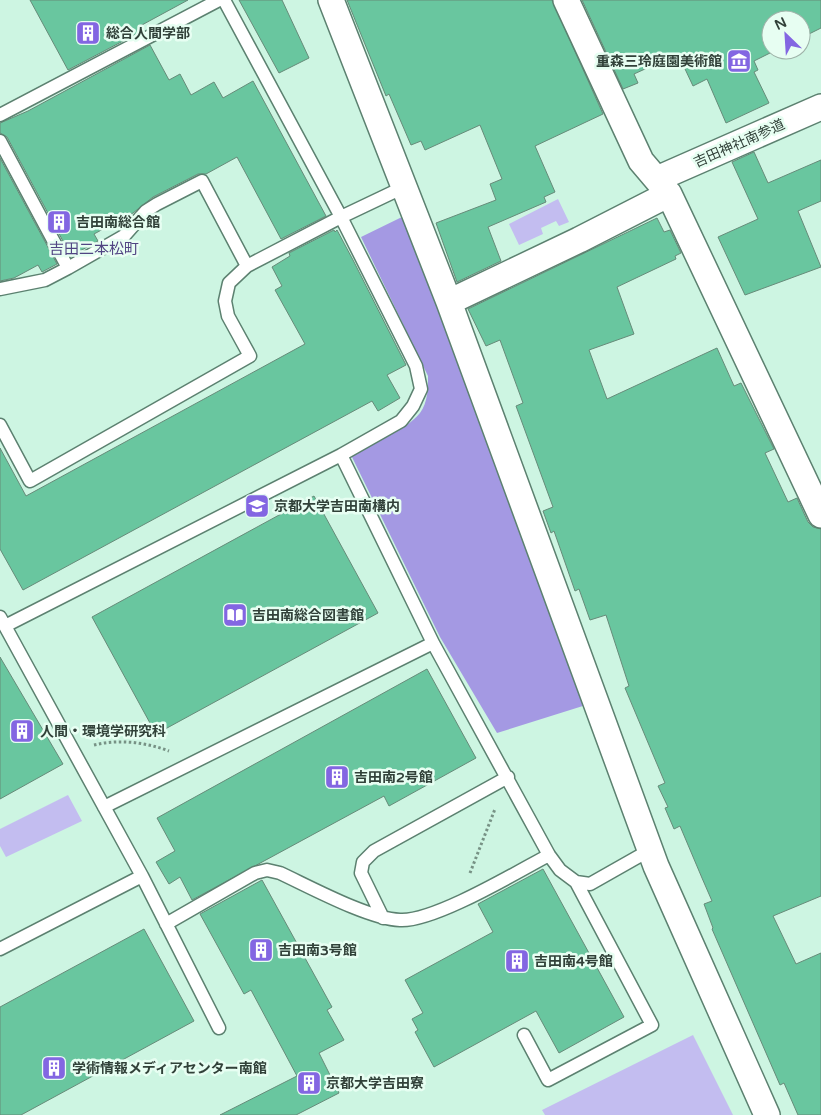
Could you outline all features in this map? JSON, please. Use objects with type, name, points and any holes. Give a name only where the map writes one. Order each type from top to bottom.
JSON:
[{"type":"street","points":[[331,0],[449,302],[650,850],[767,1115]]},
{"type":"street","points":[[566,0],[640,160],[663,187],[821,515]]},
{"type":"street","name":"吉田神社南参道","points":[[449,302],[579,240],[663,187],[821,107]]},
{"type":"lane","points":[[0,114],[219,0]]},
{"type":"lane","points":[[219,1028],[142,876],[3,622],[341,455],[401,421],[413,406],[421,389],[416,366],[341,216],[224,0]]},
{"type":"lane","points":[[0,142],[68,268]]},
{"type":"lane","points":[[0,290],[45,280],[68,268],[124,236],[146,211],[202,181],[247,266]]},
{"type":"lane","points":[[0,425],[30,481],[250,356],[228,316],[225,301],[229,283],[247,266],[341,216],[404,187]]},
{"type":"lane","points":[[341,455],[433,643],[549,854],[560,870],[576,882],[652,1025],[548,1080],[524,1035]]},
{"type":"lane","points":[[104,806],[433,643]]},
{"type":"lane","points":[[383,918],[361,873],[363,862],[374,851],[508,777]]},
{"type":"lane","points":[[576,882],[590,884],[650,850]]},
{"type":"lane","points":[[166,924],[255,873],[267,870],[280,873],[383,918],[415,919],[459,902],[549,854]]},
{"type":"lane","points":[[0,948],[142,876]]},
{"type":"path","points":[[90,746],[113,740],[155,746],[173,752]]},
{"type":"path","points":[[459,902],[508,777]]},
{"type":"shaded area","points":[[558,199],[569,222],[559,226],[556,221],[541,228],[543,234],[519,245],[509,224]]},
{"type":"shaded area","points":[[404,216],[586,705],[497,733],[440,637],[351,455],[405,426],[420,413],[426,400],[428,376],[361,237]]},
{"type":"shaded area","points":[[68,795],[82,821],[6,857],[0,846],[0,829]]},
{"type":"shaded area","points":[[693,1035],[733,1115],[545,1115],[542,1110]]},
{"type":"building","name":"総合人間学部","points":[[30,0],[188,0],[140,26],[142,31],[68,70]]},
{"type":"building","points":[[239,0],[282,0],[309,58],[279,73]]},
{"type":"building","points":[[347,0],[552,0],[603,114],[535,146],[555,192],[544,197],[546,202],[488,227],[501,261],[457,282],[436,223],[496,200],[490,184],[502,179],[480,125],[425,150],[421,141],[411,145],[389,94],[386,96]]},
{"type":"building","points":[[582,0],[821,0],[821,28],[811,33],[811,10],[761,10],[761,58],[754,61],[758,70],[754,72],[769,103],[726,123],[707,79],[693,86],[678,54],[634,74],[638,83],[623,89]]},
{"type":"building","name":"吉田南総合館","points":[[150,45],[169,80],[180,74],[191,95],[214,82],[223,98],[253,81],[326,216],[281,239],[237,157],[206,174],[198,174],[153,197],[133,213],[94,234],[98,241],[71,256],[7,137],[0,133],[0,123],[28,111]]},
{"type":"building","points":[[754,152],[768,183],[821,160],[821,201],[798,211],[821,267],[745,295],[718,237],[758,219],[732,162]]},
{"type":"building","points":[[0,158],[57,264],[42,272],[38,265],[14,278],[0,281]]},
{"type":"building","points":[[657,218],[664,232],[670,230],[681,253],[675,256],[676,259],[617,287],[634,334],[589,350],[607,399],[717,348],[734,386],[741,383],[774,449],[765,453],[788,502],[797,498],[808,522],[813,527],[821,529],[821,896],[773,916],[796,964],[821,953],[821,1115],[798,1115],[784,1083],[780,1085],[712,929],[704,904],[712,901],[680,826],[674,829],[665,808],[668,807],[658,786],[665,783],[625,688],[629,686],[606,615],[590,620],[579,589],[575,591],[554,531],[551,533],[543,511],[553,507],[516,406],[523,403],[500,340],[486,346],[468,309]]},
{"type":"building","points":[[334,230],[335,232],[337,230],[353,260],[406,365],[387,375],[400,398],[378,411],[372,401],[23,590],[0,549],[0,448],[26,496],[305,344],[275,290],[282,286],[272,267],[290,256],[289,253]]},
{"type":"building","name":"吉田南総合図書館","points":[[314,496],[378,613],[156,734],[92,617]]},
{"type":"building","name":"人間・環境学研究科","points":[[0,657],[63,764],[0,799]]},
{"type":"building","name":"吉田南2号館","points":[[427,669],[476,758],[389,806],[384,796],[192,900],[180,877],[169,884],[156,862],[175,851],[157,818]]},
{"type":"building","name":"吉田南4号館","points":[[543,869],[624,1017],[559,1053],[536,1011],[434,1067],[415,1032],[418,1030],[412,1019],[423,1013],[405,980],[493,932],[478,904]]},
{"type":"building","name":"吉田南3号館","points":[[262,880],[332,1007],[327,1010],[344,1040],[319,1053],[339,1093],[296,1115],[220,1115],[297,1076],[251,990],[244,994],[200,914]]},
{"type":"building","name":"学術情報メディアセンター南館","points":[[144,929],[194,1021],[21,1115],[0,1115],[0,1007]]},
{"type":"place","name":"総合人間学部","points":[[88,33]]},
{"type":"place","name":"重森三玲庭園美術館","points":[[739,61]]},
{"type":"place","name":"吉田南総合館","points":[[59,222]]},
{"type":"place","name":"京都大学吉田南構内","points":[[257,506]]},
{"type":"place","name":"吉田南総合図書館","points":[[235,615]]},
{"type":"place","name":"人間・環境学研究科","points":[[22,731]]},
{"type":"place","name":"吉田南2号館","points":[[337,777]]},
{"type":"place","name":"吉田南3号館","points":[[261,950]]},
{"type":"place","name":"吉田南4号館","points":[[517,961]]},
{"type":"place","name":"学術情報メディアセンター南館","points":[[54,1068]]},
{"type":"place","name":"京都大学吉田寮","points":[[309,1083]]},
{"type":"district","name":"吉田二本松町","points":[[94,249]]}]
